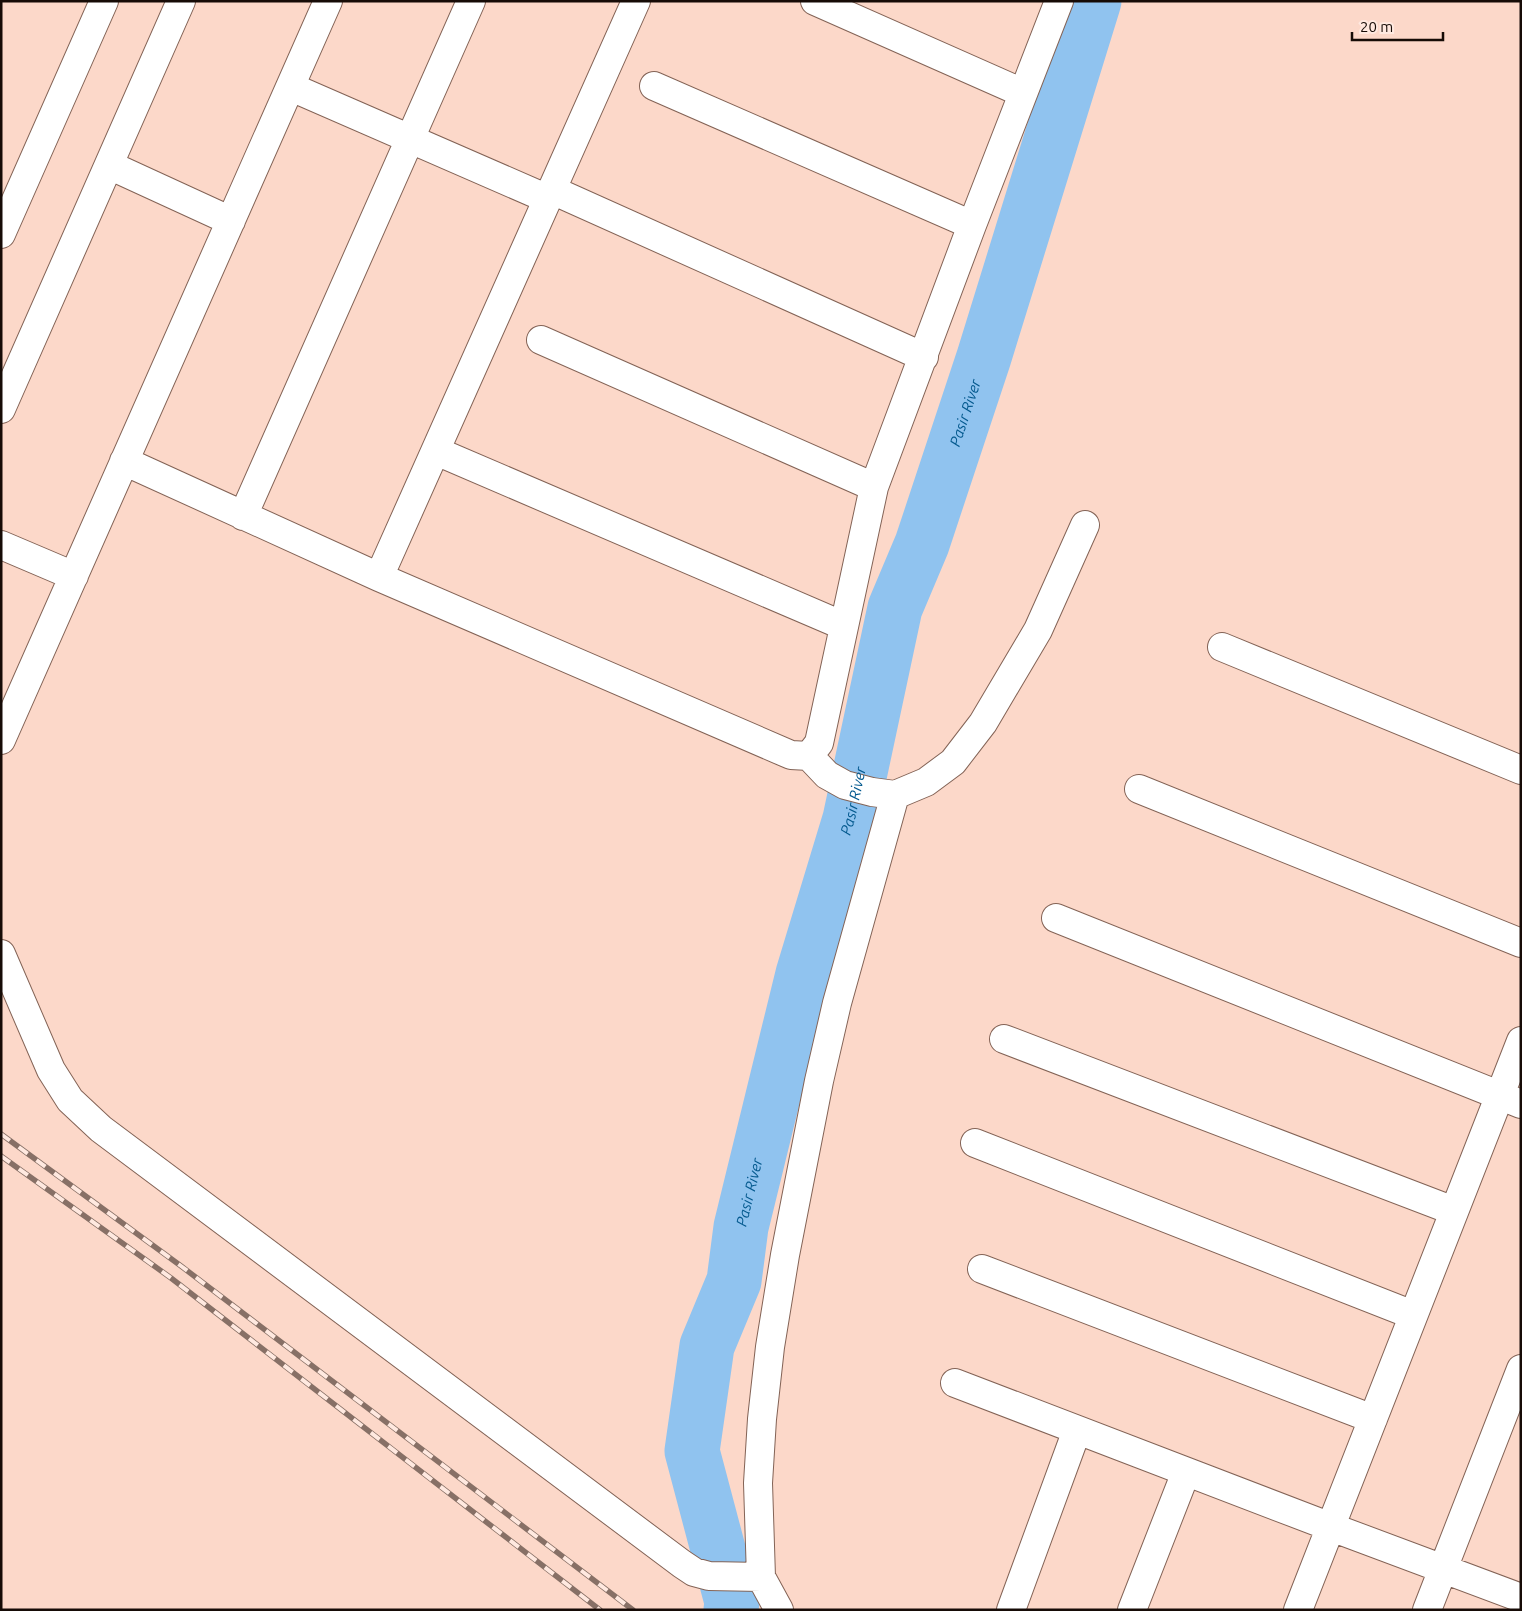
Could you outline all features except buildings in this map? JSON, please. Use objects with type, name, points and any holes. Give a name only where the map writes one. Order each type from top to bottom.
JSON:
[{"type":"street","points":[[1,234],[104,1]]},
{"type":"street","points":[[1,409],[181,1]]},
{"type":"street","points":[[1,740],[328,1]]},
{"type":"street","points":[[243,516],[471,1]]},
{"type":"street","points":[[380,577],[636,1]]},
{"type":"street","points":[[815,1],[1023,94]]},
{"type":"street","points":[[809,756],[820,742],[874,487],[1058,1]]},
{"type":"street","points":[[291,86],[409,139],[550,195],[924,357]]},
{"type":"street","points":[[654,86],[972,226]]},
{"type":"street","points":[[109,165],[231,221]]},
{"type":"street","points":[[541,340],[874,487]]},
{"type":"street","points":[[436,450],[844,626]]},
{"type":"street","points":[[124,461],[380,577],[791,755],[809,756],[827,775],[846,785],[883,793],[926,782],[953,762],[983,723],[1038,630],[1085,525]]},
{"type":"street","points":[[1,545],[74,576]]},
{"type":"street","points":[[1222,647],[1521,770]]},
{"type":"street","points":[[1140,789],[1521,943]]},
{"type":"street","points":[[779,1610],[750,1577],[762,1419],[770,1347],[785,1255],[819,1081],[883,793]]},
{"type":"street","points":[[1056,918],[1510,1099]]},
{"type":"street","points":[[1,954],[51,1070],[70,1100],[100,1129],[682,1564],[694,1572],[709,1576],[750,1577]]},
{"type":"street","points":[[1004,1039],[1454,1211]]},
{"type":"street","points":[[1298,1610],[1454,1211],[1510,1099],[1521,1042]]},
{"type":"street","points":[[975,1143],[1414,1315]]},
{"type":"street","points":[[982,1269],[1373,1419]]},
{"type":"street","points":[[1426,1610],[1521,1369]]},
{"type":"street","points":[[955,1383],[1521,1598]]},
{"type":"street","points":[[1011,1610],[1077,1430]]},
{"type":"street","points":[[1132,1610],[1186,1472]]},
{"type":"waterway","name":"Pasir River","points":[[731,1610],[732,1602],[692,1451],[707,1346],[734,1281],[741,1227],[803,974],[850,819],[895,608],[922,544],[984,357],[1094,1]]},
{"type":"railway","points":[[1,1134],[181,1266],[633,1610]]},
{"type":"railway","points":[[1,1156],[171,1278],[600,1610]]}]
